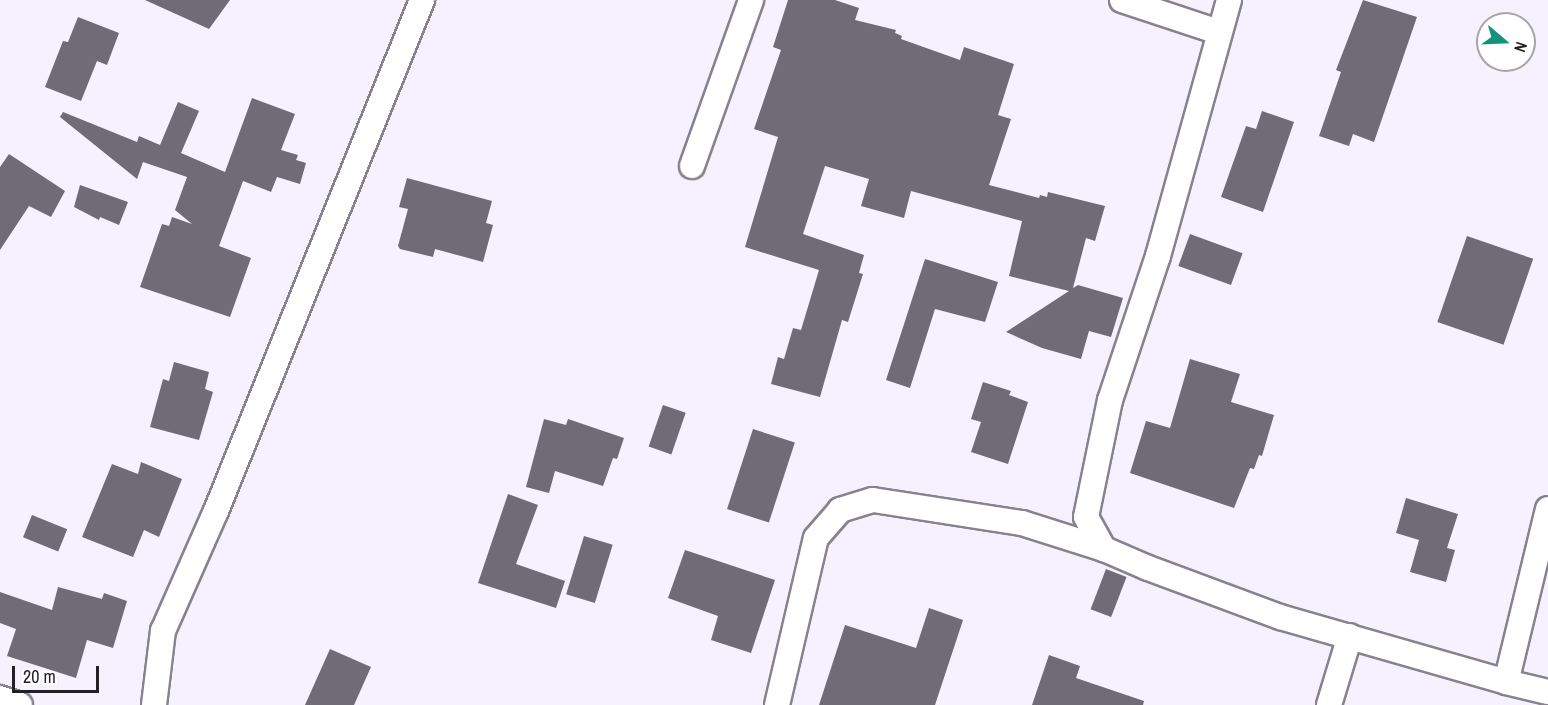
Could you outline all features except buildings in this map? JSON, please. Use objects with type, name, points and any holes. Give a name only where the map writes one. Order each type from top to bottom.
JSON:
[{"type":"street","points":[[154,705],[163,631],[216,511],[422,0]]},
{"type":"street","points":[[692,166],[751,0]]},
{"type":"street","points":[[1122,0],[1219,32]]},
{"type":"street","points":[[1104,549],[1086,516],[1110,400],[1158,256],[1229,0]]},
{"type":"street","points":[[777,705],[816,538],[840,510],[873,500],[1022,523],[1104,549],[1212,593],[1506,682],[1548,692]]},
{"type":"street","points":[[1506,682],[1548,509]]},
{"type":"street","points":[[1329,705],[1350,636]]},
{"type":"street","points":[[0,698],[20,705]]}]
